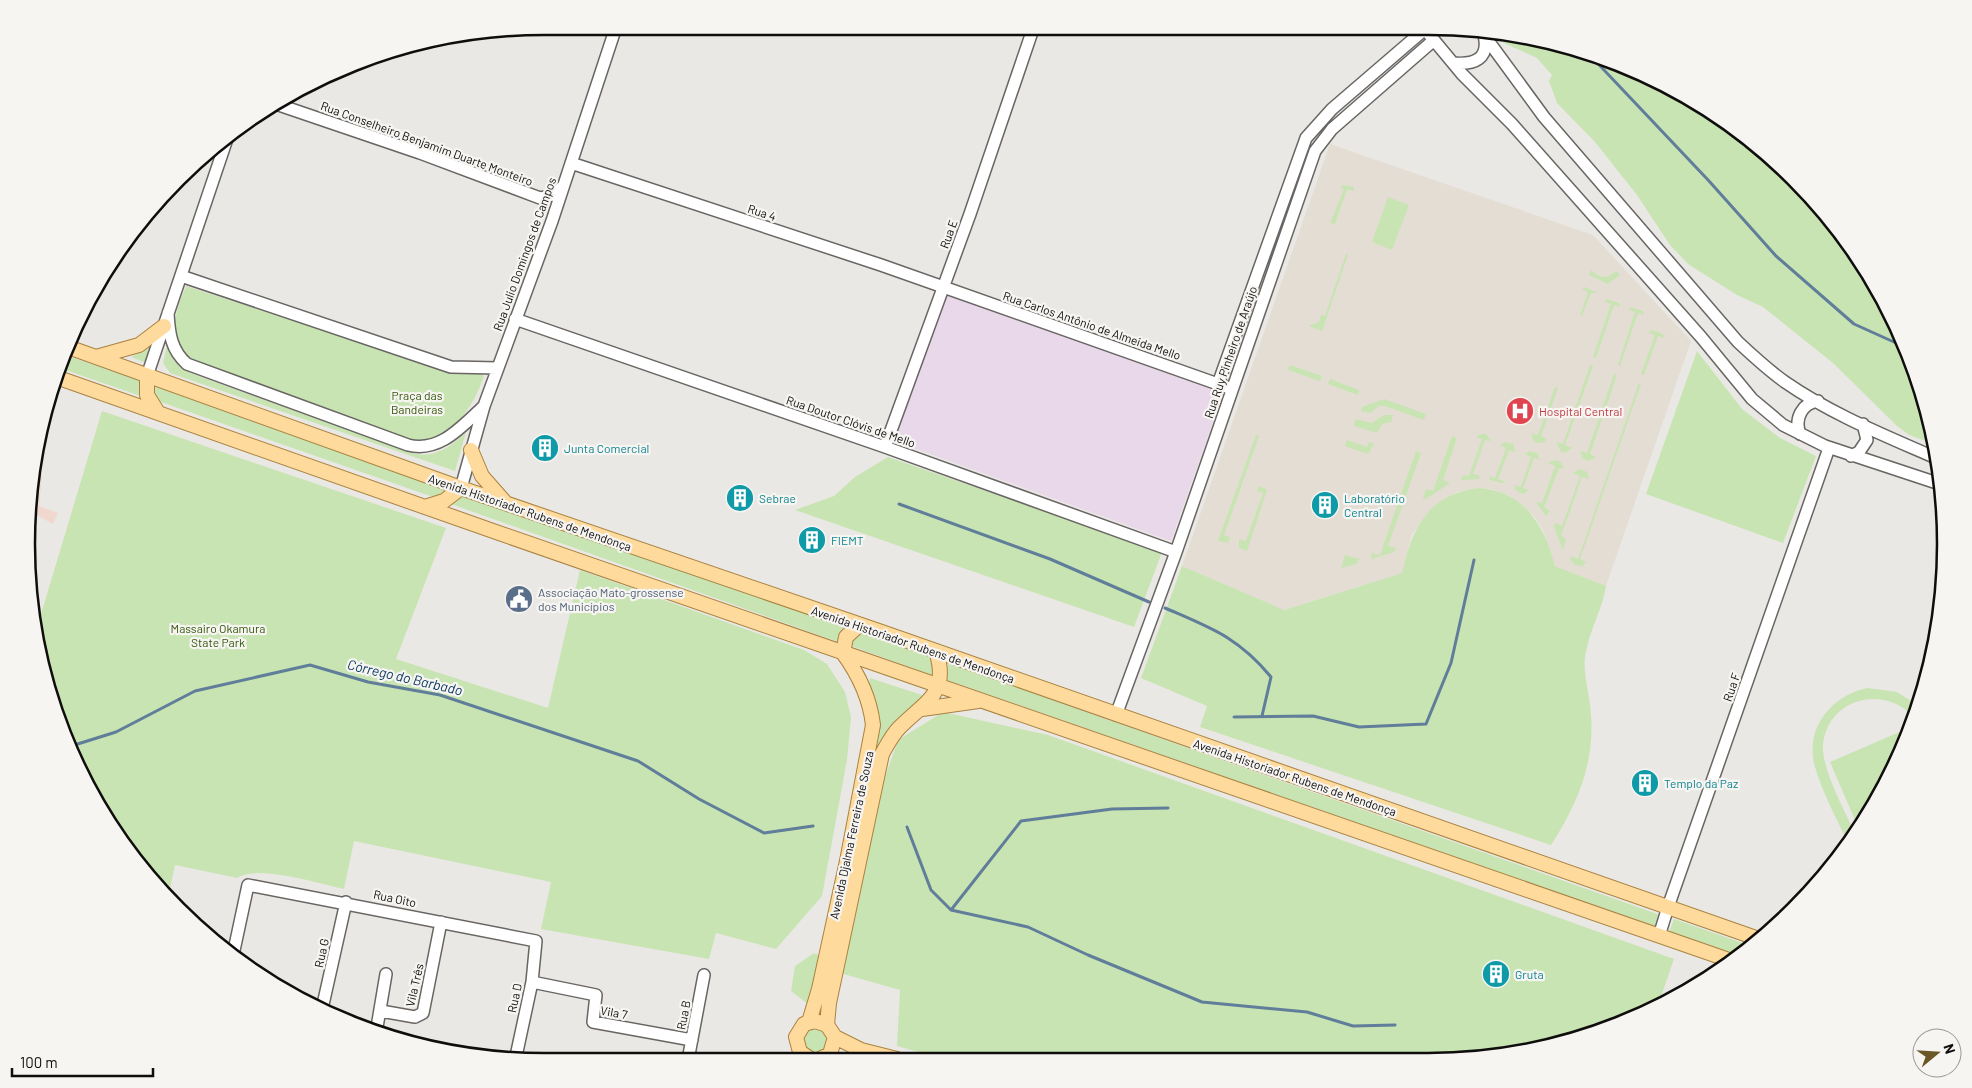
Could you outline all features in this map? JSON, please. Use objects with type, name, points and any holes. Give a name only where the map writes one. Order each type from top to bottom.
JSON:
[{"type":"main road","points":[[96,358],[139,345],[166,319]]},
{"type":"main road","name":"Avenida Historiador Rubens de Mendonça","points":[[74,349],[506,504],[936,651],[1752,937]]},
{"type":"main road","points":[[147,376],[147,395],[157,411]]},
{"type":"main road","points":[[62,379],[843,653],[939,684],[1724,958]]},
{"type":"main road","points":[[472,450],[482,476],[506,504]]},
{"type":"main road","points":[[425,507],[444,501],[461,488]]},
{"type":"main road","points":[[843,653],[843,644],[846,636],[860,625]]},
{"type":"main road","points":[[936,651],[940,673],[939,684]]},
{"type":"main road","name":"Avenida Djalma Ferreira de Souza","points":[[827,1024],[873,725],[871,708],[863,687],[843,653]]},
{"type":"main road","name":"Avenida Djalma Ferreira de Souza","points":[[799,1053],[796,1037],[800,1028],[809,1022],[882,754],[900,727],[933,698],[939,684]]},
{"type":"main road","points":[[922,709],[981,700]]},
{"type":"main road","points":[[809,1022],[827,1024],[835,1037],[861,1050],[873,1053]]},
{"type":"main road","points":[[828,1053],[833,1049],[835,1037]]},
{"type":"main road","points":[[847,1053],[861,1050]]},
{"type":"street","name":"Rua Julio Domingos de Campos","points":[[461,488],[484,406],[552,221],[613,35]]},
{"type":"street","name":"Rua E","points":[[884,447],[943,287],[1031,35]]},
{"type":"street","name":"Rua Ruy Pinheiro de Araújo","points":[[1218,384],[1306,138],[1332,109],[1416,35]]},
{"type":"street","points":[[1430,35],[1453,63],[1529,143],[1701,337],[1752,399],[1783,425],[1829,448],[1933,482]]},
{"type":"street","points":[[1453,63],[1465,64],[1474,62],[1482,55],[1486,48],[1483,38]]},
{"type":"street","points":[[1486,38],[1544,117],[1738,342],[1784,381],[1863,424],[1929,455]]},
{"type":"street","name":"Rua Ruy Pinheiro de Araújo","points":[[1116,715],[1176,552],[1315,151],[1332,129],[1434,40]]},
{"type":"street","name":"Rua Conselheiro Benjamim Duarte Monteiro","points":[[284,107],[420,152],[540,198],[547,206],[552,221]]},
{"type":"street","points":[[147,376],[224,148]]},
{"type":"street","name":"Rua 4","points":[[571,163],[943,287]]},
{"type":"street","name":"Rua Conselheiro Benjamim Duarte Monteiro","points":[[540,198],[553,195],[564,184]]},
{"type":"street","points":[[181,276],[451,367],[498,368]]},
{"type":"street","name":"Rua Carlos Antônio de Almeida Mello","points":[[943,287],[1232,389]]},
{"type":"street","points":[[166,319],[172,342],[181,358],[187,364],[408,445],[419,448],[439,443],[451,436],[484,406]]},
{"type":"street","name":"Rua Doutor Clóvis de Mello","points":[[515,320],[884,447],[1176,552]]},
{"type":"street","points":[[1800,434],[1797,424],[1802,410],[1808,404],[1818,401]]},
{"type":"street","points":[[1851,456],[1859,452],[1866,440],[1863,424]]},
{"type":"street","name":"Rua F","points":[[1660,936],[1668,907],[1829,448]]},
{"type":"street","name":"Rua Oito","points":[[234,948],[248,885],[346,902],[536,941]]},
{"type":"street","name":"Rua G","points":[[323,1003],[346,902]]},
{"type":"street","name":"Vila Três","points":[[381,1011],[415,1017],[423,1013],[441,922]]},
{"type":"street","name":"Rua D","points":[[517,1052],[532,982],[536,941]]},
{"type":"street","points":[[378,1025],[386,974]]},
{"type":"street","name":"Rua B","points":[[689,1053],[704,975]]},
{"type":"street","name":"Vila 7","points":[[532,982],[596,995],[593,1022],[692,1040]]},
{"type":"shaded area","name":"Hospital Central","points":[[1330,144],[1593,235],[1691,341],[1606,586],[1555,566],[1543,530],[1534,516],[1510,496],[1491,489],[1479,488],[1457,492],[1442,500],[1412,534],[1402,573],[1283,610],[1182,566]]},
{"type":"shaded area","points":[[947,290],[1224,390],[1171,541],[894,441]]},
{"type":"shaded area","points":[[40,471],[42,477],[39,506],[58,513],[53,524],[36,515]]},
{"type":"green space","points":[[1502,40],[1560,52],[1592,62],[1653,87],[1711,121],[1764,161],[1811,208],[1832,234],[1869,290],[1885,319],[1910,380],[1926,441],[1909,435],[1897,426],[1833,363],[1763,307],[1737,295],[1688,264],[1670,245],[1637,195],[1595,142],[1557,103],[1549,81],[1552,75],[1537,58]]},
{"type":"green space","points":[[1342,185],[1354,187],[1354,191],[1347,189],[1335,224],[1330,223],[1344,189],[1341,188]]},
{"type":"green space","points":[[1388,197],[1409,205],[1392,250],[1372,242]]},
{"type":"green space","points":[[1346,254],[1348,255],[1322,331],[1309,326],[1319,322],[1321,315],[1325,316]]},
{"type":"green space","points":[[1591,270],[1597,275],[1604,277],[1616,271],[1620,275],[1608,284],[1589,275]]},
{"type":"green space","name":"Praça das Bandeiras","points":[[186,286],[448,371],[479,372],[484,376],[473,400],[460,419],[442,434],[418,445],[188,360],[182,351],[175,333],[178,306]]},
{"type":"green space","points":[[1584,287],[1598,293],[1591,293],[1582,316],[1580,316],[1588,292],[1582,289]]},
{"type":"green space","points":[[1607,299],[1619,303],[1620,307],[1614,305],[1596,358],[1593,357],[1611,304],[1605,302]]},
{"type":"green space","points":[[1631,307],[1643,311],[1644,315],[1638,313],[1620,366],[1618,365],[1635,312],[1629,310]]},
{"type":"green space","points":[[1651,330],[1663,334],[1664,338],[1658,336],[1644,375],[1641,374],[1655,335],[1649,333]]},
{"type":"green space","points":[[152,342],[146,363],[131,357],[142,351]]},
{"type":"green space","points":[[167,345],[174,361],[190,373],[416,454],[430,454],[444,449],[466,432],[455,471],[170,373],[163,363]]},
{"type":"green space","points":[[1697,351],[1742,409],[1780,438],[1816,456],[1783,543],[1646,494]]},
{"type":"green space","points":[[71,357],[144,382],[143,397],[66,370]]},
{"type":"green space","points":[[1290,365],[1322,376],[1320,381],[1288,370]]},
{"type":"green space","points":[[1590,365],[1593,366],[1565,445],[1572,448],[1566,452],[1561,452],[1556,442],[1563,444]]},
{"type":"green space","points":[[1614,374],[1617,375],[1590,454],[1596,457],[1588,461],[1583,459],[1580,451],[1587,453]]},
{"type":"green space","points":[[1330,379],[1359,390],[1358,395],[1328,384]]},
{"type":"green space","points":[[1639,383],[1641,384],[1580,559],[1586,562],[1583,566],[1575,565],[1570,559],[1571,556],[1578,559]]},
{"type":"green space","points":[[153,385],[452,490],[436,498],[158,401],[154,398]]},
{"type":"green space","points":[[1555,387],[1558,388],[1541,436],[1547,439],[1544,442],[1536,443],[1532,438],[1532,433],[1538,435]]},
{"type":"green space","points":[[1384,399],[1426,414],[1424,420],[1385,406],[1379,406],[1370,413],[1361,411],[1362,407]]},
{"type":"green space","name":"Massairo Okamura State Park","points":[[102,411],[446,528],[396,659],[548,708],[580,570],[804,650],[827,664],[845,692],[851,717],[847,760],[822,896],[776,949],[716,933],[709,959],[541,929],[551,882],[354,841],[344,889],[289,876],[259,873],[246,874],[237,878],[175,865],[170,889],[140,854],[121,827],[87,769],[62,708],[52,676],[40,617]]},
{"type":"green space","points":[[1384,415],[1393,415],[1391,422],[1382,424],[1377,433],[1354,426],[1356,419],[1372,423]]},
{"type":"green space","points":[[1486,434],[1491,441],[1485,440],[1473,474],[1480,476],[1479,479],[1461,480],[1463,475],[1469,476],[1482,439],[1476,437]]},
{"type":"green space","points":[[1256,435],[1259,436],[1224,535],[1230,537],[1228,543],[1218,541]]},
{"type":"green space","points":[[1452,436],[1457,438],[1443,480],[1450,483],[1426,499],[1423,499],[1426,489],[1433,491]]},
{"type":"green space","points":[[1347,440],[1367,447],[1369,442],[1374,444],[1368,454],[1345,446]]},
{"type":"green space","points":[[1505,442],[1513,444],[1516,452],[1509,450],[1498,479],[1506,482],[1502,483],[1490,480],[1489,476],[1495,478],[1506,448],[1500,445]]},
{"type":"green space","points":[[1416,451],[1421,453],[1388,546],[1396,548],[1394,552],[1371,559],[1372,553],[1380,555]]},
{"type":"green space","points":[[1529,451],[1537,453],[1540,460],[1534,458],[1523,488],[1529,490],[1523,494],[1516,490],[1514,485],[1521,487],[1531,457],[1525,454]]},
{"type":"green space","points":[[888,457],[1162,552],[1134,627],[795,510],[834,496],[855,477]]},
{"type":"green space","points":[[1555,460],[1561,462],[1564,469],[1559,468],[1544,507],[1550,511],[1546,516],[1536,502],[1542,503],[1555,466],[1548,463]]},
{"type":"green space","points":[[1580,469],[1587,472],[1589,479],[1582,477],[1561,536],[1566,539],[1563,550],[1554,527],[1555,523],[1562,526],[1580,476],[1573,473]]},
{"type":"green space","points":[[1258,486],[1267,490],[1247,551],[1239,548],[1239,539],[1246,541],[1263,493],[1257,491]]},
{"type":"green space","points":[[1479,488],[1509,496],[1521,504],[1539,525],[1555,566],[1606,586],[1590,635],[1585,658],[1591,724],[1591,743],[1588,761],[1584,779],[1570,812],[1551,845],[1200,727],[1207,706],[1141,678],[1182,566],[1284,610],[1402,573],[1411,542],[1425,516],[1447,497]]},
{"type":"green space","points":[[461,493],[846,627],[841,643],[448,503]]},
{"type":"green space","points":[[1345,555],[1359,559],[1357,564],[1341,568]]},
{"type":"green space","points":[[855,631],[934,658],[937,677],[846,644]]},
{"type":"green space","points":[[948,663],[1660,915],[1657,927],[944,679]]},
{"type":"green space","points":[[870,678],[925,696],[906,715],[859,823],[875,758],[879,719],[870,687]]},
{"type":"green space","points":[[1868,688],[1897,692],[1912,702],[1908,713],[1889,701],[1874,699],[1860,701],[1846,707],[1835,716],[1827,729],[1823,745],[1826,766],[1834,789],[1851,826],[1845,836],[1825,795],[1815,767],[1813,740],[1817,727],[1832,706],[1855,692]]},
{"type":"green space","points":[[943,712],[1048,735],[1674,959],[1661,997],[1653,1001],[1592,1026],[1560,1036],[1494,1049],[1428,1053],[922,1053],[897,1046],[900,990],[840,973],[884,780],[898,740]]},
{"type":"green space","points":[[1901,731],[1885,769],[1855,820],[1830,762]]},
{"type":"green space","points":[[1674,919],[1744,943],[1730,953],[1669,932]]},
{"type":"green space","points":[[814,953],[820,956],[809,1005],[791,991],[795,966]]},
{"type":"green space","points":[[816,1027],[825,1031],[829,1040],[825,1049],[816,1053],[807,1049],[803,1040],[807,1031]]},
{"type":"waterway","points":[[1599,65],[1709,181],[1776,256],[1854,324],[1895,343]]},
{"type":"waterway","points":[[899,504],[1050,559],[1149,602]]},
{"type":"waterway","name":"Córrego do Barbado","points":[[1234,717],[1313,716],[1359,727],[1426,724],[1451,663],[1474,560]]},
{"type":"waterway","points":[[1165,608],[1223,635],[1259,663],[1271,677],[1262,716]]},
{"type":"waterway","name":"Córrego do Barbado","points":[[76,744],[116,732],[195,691],[310,665],[368,682],[440,695],[638,761],[699,799],[764,833],[813,826]]},
{"type":"waterway","name":"Córrego do Barbado","points":[[907,827],[931,890],[951,910],[1021,821],[1112,809],[1168,808]]},
{"type":"waterway","points":[[951,910],[1028,927],[1088,955],[1202,1002],[1307,1012],[1353,1026],[1395,1025]]},
{"type":"place","name":"Hospital Central","points":[[1520,411]]},
{"type":"place","name":"Junta Comercial","points":[[545,448]]},
{"type":"place","name":"Sebrae","points":[[740,498]]},
{"type":"place","name":"Laboratório Central","points":[[1325,505]]},
{"type":"place","name":"FIEMT","points":[[812,540]]},
{"type":"place","name":"Associação Mato-grossense dos Municípios","points":[[519,599]]},
{"type":"place","name":"Templo da Paz","points":[[1645,783]]},
{"type":"place","name":"Gruta","points":[[1496,974]]}]
